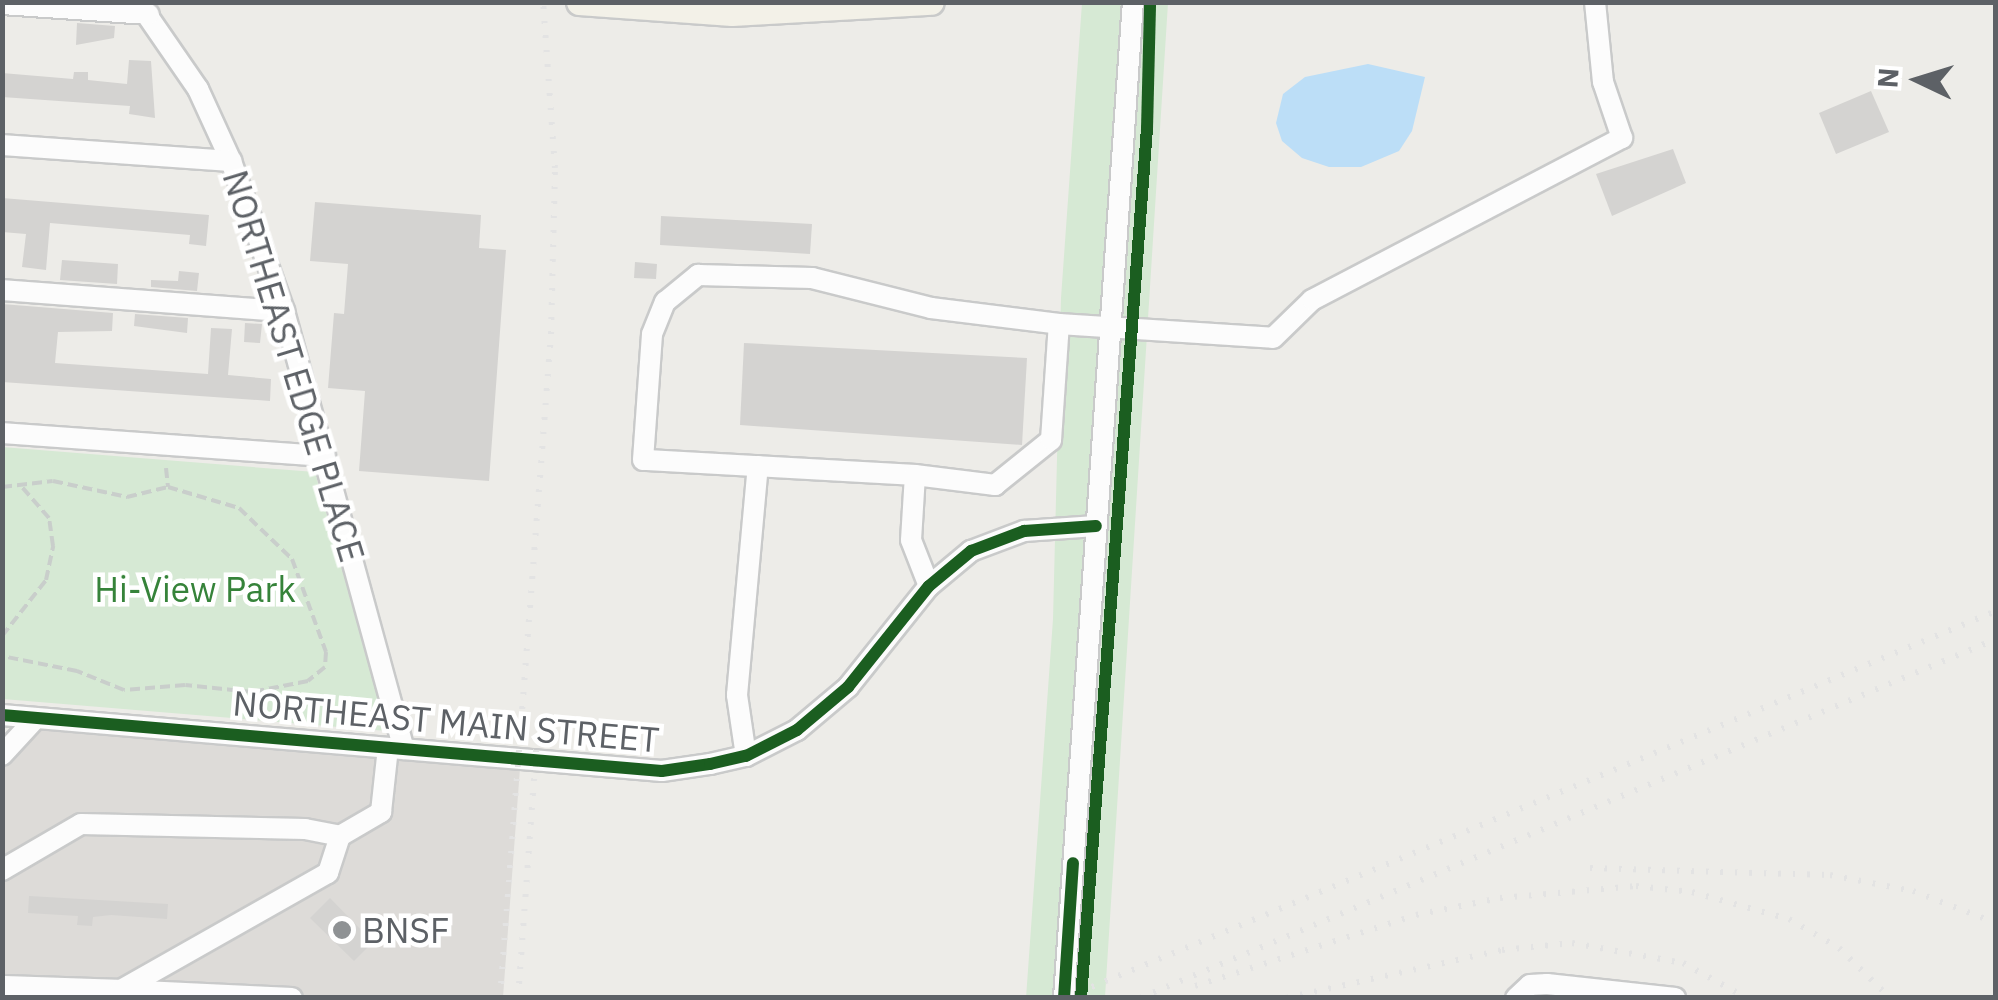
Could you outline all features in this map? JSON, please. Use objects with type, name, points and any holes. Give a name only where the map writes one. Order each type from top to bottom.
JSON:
[{"type":"main road","points":[[580,2],[677,10],[931,2]]},
{"type":"street","points":[[1064,998],[1133,2]]},
{"type":"street","points":[[1059,324],[1051,440],[995,485],[915,475],[643,460],[652,334],[665,302],[698,275],[812,278],[931,308],[1059,324],[1272,338],[1312,300],[1622,138],[1604,82],[1595,2]]},
{"type":"street","points":[[2,4],[144,8]]},
{"type":"street","name":"NORTHEAST EDGE PLACE","points":[[144,8],[198,89],[232,161],[284,311],[325,456],[396,748]]},
{"type":"street","points":[[2,145],[232,161]]},
{"type":"street","points":[[2,290],[284,311]]},
{"type":"street","points":[[2,433],[325,456]]},
{"type":"street","points":[[746,756],[737,695],[758,466]]},
{"type":"street","points":[[915,475],[911,540],[929,586]]},
{"type":"street","name":"NORTHEAST MAIN STREET","points":[[2,716],[662,771],[746,756],[796,730],[848,688],[929,586],[971,551],[1024,531],[1096,526]]},
{"type":"street","points":[[2,754],[36,718]]},
{"type":"street","points":[[122,990],[328,873],[340,836],[380,812],[396,748]]},
{"type":"street","points":[[2,870],[82,824],[305,829],[340,836]]},
{"type":"street","points":[[1516,998],[1530,985],[1547,984],[1674,998]]},
{"type":"street","points":[[2,986],[292,998]]},
{"type":"path","points":[[166,468],[168,487]]},
{"type":"path","points":[[2,487],[66,482],[127,496],[168,487],[238,508],[285,550],[324,637],[325,667],[318,676],[252,692],[185,685],[124,690],[76,671],[2,656]]},
{"type":"path","points":[[2,636],[46,580],[53,546],[49,518],[22,487]]},
{"type":"shaded area","points":[[23,729],[520,768],[503,997],[3,998],[3,742]]},
{"type":"green space","points":[[1082,3],[1168,3],[1105,997],[1026,998],[1053,619],[1061,298]]},
{"type":"green space","name":"Hi-View Park","points":[[2,447],[315,472],[387,731],[3,699]]},
{"type":"water","points":[[1368,64],[1425,77],[1412,131],[1399,151],[1361,167],[1329,167],[1302,158],[1282,141],[1276,123],[1283,94],[1305,77]]},
{"type":"building","points":[[77,23],[115,26],[114,38],[76,45]]},
{"type":"building","points":[[129,60],[151,61],[155,118],[129,114],[130,106],[2,97],[2,73],[73,79],[74,72],[88,72],[88,80],[127,84]]},
{"type":"building","points":[[1871,91],[1889,132],[1836,154],[1819,113]]},
{"type":"building","points":[[1673,149],[1686,183],[1612,216],[1596,174]]},
{"type":"building","points":[[2,198],[209,215],[206,246],[189,244],[190,235],[50,223],[46,270],[22,267],[26,234],[2,232]]},
{"type":"building","points":[[315,202],[481,215],[479,248],[506,250],[489,481],[359,471],[365,391],[328,388],[334,313],[344,314],[348,264],[310,261]]},
{"type":"building","points":[[661,216],[812,224],[810,254],[660,245]]},
{"type":"building","points":[[62,260],[118,264],[117,284],[60,280]]},
{"type":"building","points":[[635,262],[657,264],[656,279],[634,278]]},
{"type":"building","points":[[179,271],[199,273],[197,291],[151,287],[151,280],[178,281]]},
{"type":"building","points":[[2,304],[113,313],[112,331],[58,332],[55,363],[208,374],[211,328],[232,329],[228,375],[271,379],[270,401],[2,382]]},
{"type":"building","points":[[135,314],[188,318],[187,333],[134,326]]},
{"type":"building","points":[[245,323],[262,324],[260,343],[244,342]]},
{"type":"building","points":[[744,343],[1027,358],[1022,445],[740,425]]},
{"type":"building","points":[[29,896],[168,904],[167,919],[111,915],[93,917],[92,926],[77,925],[78,916],[28,913]]},
{"type":"building","name":"BNSF","points":[[330,898],[373,942],[354,961],[310,918]]},
{"type":"railway","points":[[500,998],[551,334],[555,168],[543,2]]},
{"type":"railway","points":[[1065,998],[1996,611]]},
{"type":"railway","points":[[1140,998],[1996,639]]},
{"type":"railway","points":[[518,998],[538,725]]},
{"type":"railway","points":[[1590,868],[1830,875],[1913,891],[1996,923]]},
{"type":"railway","points":[[1195,986],[1416,915],[1500,898],[1636,886],[1692,892],[1789,919],[1839,948],[1890,998]]},
{"type":"railway","points":[[1286,998],[1502,950],[1572,943],[1683,963],[1747,998]]},
{"type":"cycle path","points":[[1081,998],[1147,129],[1150,2]]},
{"type":"cycle path","points":[[2,715],[662,771],[710,764],[746,756],[797,730],[848,687],[929,586],[971,551],[1024,531],[1096,526]]},
{"type":"cycle path","points":[[1064,998],[1073,863]]},
{"type":"place","name":"BNSF","points":[[342,930]]}]
